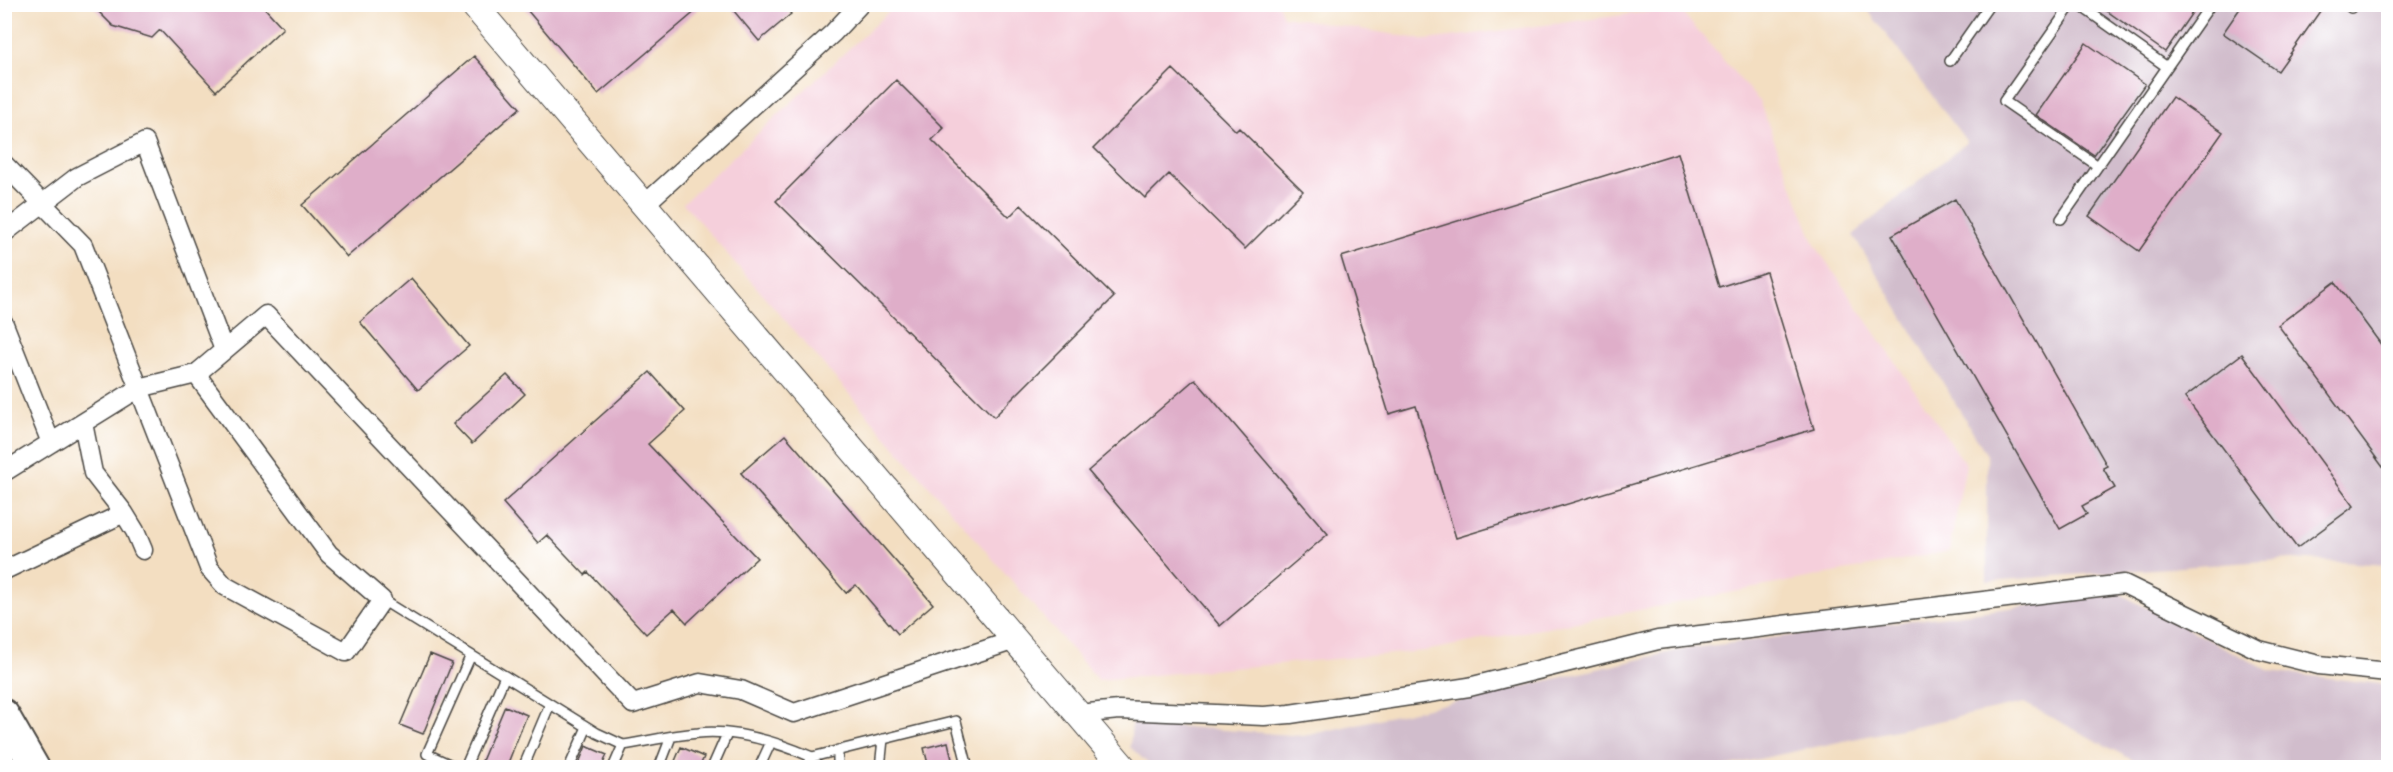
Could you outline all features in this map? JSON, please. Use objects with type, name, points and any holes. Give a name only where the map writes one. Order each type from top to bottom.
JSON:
[{"type":"main road","points":[[8,728],[35,768]]},
{"type":"street","points":[[473,4],[1124,768]]},
{"type":"street","points":[[644,205],[833,33],[860,4]]},
{"type":"street","points":[[4,233],[77,177],[145,142],[224,350]]},
{"type":"street","points":[[4,164],[84,245],[210,568],[225,586],[346,652],[382,600],[328,554],[196,374]]},
{"type":"street","points":[[4,472],[139,388],[196,374],[266,315],[633,704],[700,683],[741,690],[794,713],[1015,640]]},
{"type":"street","points":[[4,324],[51,443]]},
{"type":"street","points":[[83,423],[93,473],[124,513],[143,550]]},
{"type":"street","points":[[7,569],[124,513]]},
{"type":"street","points":[[1078,714],[1119,710],[1264,716],[1290,714],[1468,687],[1658,640],[2124,584],[2259,650],[2319,665],[2388,672]]},
{"type":"lane","points":[[1950,61],[1990,4]]},
{"type":"lane","points":[[2072,4],[2004,101],[2098,166]]},
{"type":"lane","points":[[2078,4],[2167,67]]},
{"type":"lane","points":[[2061,219],[2211,4]]},
{"type":"lane","points":[[382,600],[587,727],[623,745],[700,732],[743,735],[771,742],[812,757],[956,721],[968,768]]},
{"type":"lane","points":[[458,768],[428,754],[471,655]]},
{"type":"lane","points":[[465,768],[506,676]]},
{"type":"lane","points":[[523,768],[550,704]]},
{"type":"lane","points":[[569,768],[587,727]]},
{"type":"lane","points":[[712,768],[727,734]]},
{"type":"lane","points":[[659,768],[671,737]]},
{"type":"lane","points":[[880,768],[883,739]]},
{"type":"lane","points":[[759,768],[771,742]]},
{"type":"lane","points":[[613,768],[623,745]]},
{"type":"lane","points":[[838,750],[838,768]]},
{"type":"lane","points":[[807,768],[812,757]]},
{"type":"shaded area","points":[[896,5],[1279,5],[1283,16],[1426,40],[1678,8],[1759,101],[1815,245],[1966,465],[1949,551],[1424,651],[1098,680],[683,203]]},
{"type":"shaded area","points":[[1864,5],[2388,5],[2388,565],[2293,559],[1987,581],[1987,455],[1853,235],[1967,142]]},
{"type":"shaded area","points":[[2120,594],[2270,671],[2388,685],[2388,767],[2146,767],[2024,703],[1716,768],[1153,768],[1130,747],[1132,723],[1304,736],[1685,649]]},
{"type":"building","points":[[91,4],[261,4],[283,28],[216,91],[160,30],[152,38],[113,26]]},
{"type":"building","points":[[522,4],[704,4],[598,94]]},
{"type":"building","points":[[728,4],[783,4],[791,14],[759,41]]},
{"type":"building","points":[[2097,4],[2198,4],[2165,52]]},
{"type":"building","points":[[2243,4],[2325,4],[2278,71],[2223,33]]},
{"type":"building","points":[[2086,43],[2145,84],[2094,155],[2036,115]]},
{"type":"building","points":[[474,56],[520,108],[347,257],[302,205]]},
{"type":"building","points":[[1173,69],[1236,131],[1239,128],[1303,191],[1245,249],[1169,174],[1145,198],[1094,148]]},
{"type":"building","points":[[896,80],[944,128],[932,140],[1009,217],[1021,205],[1114,297],[994,417],[776,201]]},
{"type":"building","points":[[2172,97],[2223,132],[2139,251],[2089,216]]},
{"type":"building","points":[[1678,153],[1719,287],[1766,272],[1814,429],[1456,538],[1416,406],[1389,414],[1341,257]]},
{"type":"building","points":[[1955,199],[2107,466],[2103,468],[2115,488],[2082,506],[2087,514],[2060,529],[1892,235]]},
{"type":"building","points":[[411,278],[469,346],[418,390],[360,322]]},
{"type":"building","points":[[2335,282],[2388,354],[2388,474],[2278,325]]},
{"type":"building","points":[[2242,354],[2354,506],[2297,548],[2185,397]]},
{"type":"building","points":[[650,372],[685,411],[648,444],[757,558],[687,623],[674,609],[646,634],[588,572],[585,575],[547,535],[538,543],[503,503]]},
{"type":"building","points":[[507,375],[525,394],[472,444],[453,424]]},
{"type":"building","points":[[1195,379],[1328,534],[1220,626],[1088,471]]},
{"type":"building","points":[[785,435],[933,604],[898,634],[856,585],[846,593],[741,473]]},
{"type":"building","points":[[430,654],[452,663],[423,734],[400,725]]},
{"type":"building","points":[[505,706],[527,715],[506,768],[479,768]]},
{"type":"building","points":[[948,742],[954,768],[929,768],[924,748]]},
{"type":"building","points":[[586,746],[607,755],[601,768],[577,768]]},
{"type":"building","points":[[681,747],[704,757],[699,768],[672,768]]}]
